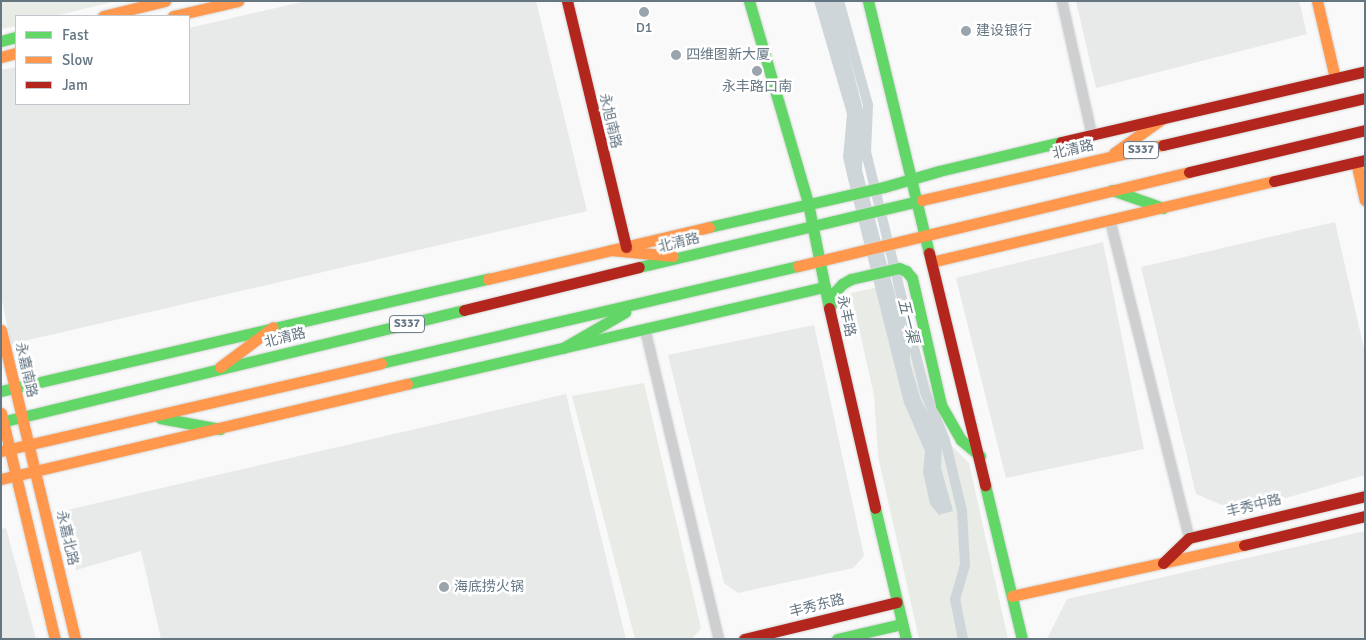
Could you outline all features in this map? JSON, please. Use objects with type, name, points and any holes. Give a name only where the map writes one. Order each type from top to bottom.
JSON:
[{"type":"main road","points":[[107,15],[165,1]]},
{"type":"main road","points":[[177,15],[238,1]]},
{"type":"main road","name":"永旭南路","points":[[567,1],[626,247]]},
{"type":"main road","name":"永丰路","points":[[750,1],[808,204],[829,310],[906,639]]},
{"type":"main road","points":[[868,1],[913,178],[924,236],[980,456],[1022,639]]},
{"type":"main road","points":[[1317,1],[1335,78]]},
{"type":"main road","points":[[1,41],[15,37]]},
{"type":"main road","points":[[1,56],[15,53]]},
{"type":"main road","name":"北清路","points":[[1,391],[272,327],[626,247],[1365,71]]},
{"type":"main road","name":"北清路","points":[[2,419],[22,418],[835,220],[1365,98]]},
{"type":"main road","points":[[1108,157],[1164,118]]},
{"type":"main road","name":"S337","points":[[6,450],[638,304],[1365,130]]},
{"type":"main road","points":[[931,262],[1360,161],[1365,200]]},
{"type":"main road","points":[[1112,190],[1163,208]]},
{"type":"main road","points":[[611,250],[684,256]]},
{"type":"main road","points":[[829,310],[834,293],[842,284],[899,268],[906,271],[912,278],[941,405],[961,440],[980,456]]},
{"type":"main road","points":[[1,479],[825,287]]},
{"type":"main road","points":[[564,348],[638,304]]},
{"type":"main road","points":[[213,371],[272,327]]},
{"type":"main road","name":"永嘉南路","points":[[1,330],[30,444]]},
{"type":"main road","points":[[153,416],[220,429]]},
{"type":"main road","points":[[2,419],[6,450],[17,476],[55,639]]},
{"type":"main road","name":"永嘉北路","points":[[30,444],[75,639]]},
{"type":"main road","name":"丰秀中路","points":[[1189,538],[1365,496]]},
{"type":"main road","points":[[1012,596],[1161,565],[1365,516]]},
{"type":"main road","points":[[1161,565],[1189,538]]},
{"type":"main road","name":"丰秀东路","points":[[744,639],[897,602]]},
{"type":"main road","points":[[837,639],[902,624]]},
{"type":"street","points":[[1062,1],[1092,135]]},
{"type":"street","points":[[1110,220],[1189,538]]},
{"type":"street","points":[[645,329],[689,520],[719,639]]},
{"type":"shaded area","points":[[1,1],[116,1],[59,15],[15,15],[15,26],[1,29]]},
{"type":"shaded area","points":[[306,1],[536,1],[587,211],[11,344],[1,295],[1,70],[15,67],[15,105],[190,105],[190,28]]},
{"type":"shaded area","points":[[814,1],[835,1],[865,117],[862,170],[897,302],[910,342],[910,363],[921,400],[942,438],[941,468],[953,511],[939,515],[930,504],[923,472],[925,451],[904,403],[847,175],[843,157],[847,114]]},
{"type":"shaded area","points":[[1076,1],[1299,1],[1307,34],[1096,88]]},
{"type":"shaded area","points":[[1335,222],[1365,353],[1365,475],[1238,512],[1196,494],[1141,267]]},
{"type":"shaded area","points":[[1103,242],[1144,449],[1006,478],[956,278]]},
{"type":"shaded area","points":[[898,283],[948,442],[969,463],[1008,639],[919,639],[878,456],[874,395],[851,293]]},
{"type":"shaded area","points":[[814,325],[864,556],[853,568],[738,593],[724,583],[668,355]]},
{"type":"shaded area","points":[[644,383],[701,628],[692,639],[635,639],[572,396]]},
{"type":"shaded area","points":[[566,394],[626,639],[161,639],[141,551],[76,570],[63,511]]},
{"type":"shaded area","points":[[6,528],[36,639],[1,639],[1,529]]},
{"type":"shaded area","points":[[1365,531],[1365,639],[1047,639],[1067,599]]},
{"type":"waterway","name":"五一渠","points":[[839,1],[868,105],[866,152],[925,392],[945,440],[962,511],[965,565],[955,599],[963,639]]},
{"type":"traffic: fast","points":[[749,1],[808,203],[829,308]]},
{"type":"traffic: fast","points":[[868,1],[929,253]]},
{"type":"traffic: fast","points":[[1,41],[15,37]]},
{"type":"traffic: fast","points":[[709,227],[884,187],[939,171],[1061,142]]},
{"type":"traffic: fast","points":[[1112,190],[1163,208]]},
{"type":"traffic: fast","points":[[639,267],[922,200]]},
{"type":"traffic: fast","points":[[381,363],[798,266]]},
{"type":"traffic: fast","points":[[830,308],[834,293],[842,284],[851,279],[899,268],[906,271],[912,278],[941,405],[961,440],[980,456]]},
{"type":"traffic: fast","points":[[1,391],[488,279]]},
{"type":"traffic: fast","points":[[407,384],[825,287]]},
{"type":"traffic: fast","points":[[1,422],[464,310]]},
{"type":"traffic: fast","points":[[563,348],[625,312]]},
{"type":"traffic: fast","points":[[160,418],[220,429]]},
{"type":"traffic: fast","points":[[985,485],[1022,639]]},
{"type":"traffic: fast","points":[[875,508],[906,639]]},
{"type":"traffic: fast","points":[[837,639],[902,624]]},
{"type":"traffic: slow","points":[[107,15],[165,1]]},
{"type":"traffic: slow","points":[[177,15],[238,1]]},
{"type":"traffic: slow","points":[[1317,1],[1335,78]]},
{"type":"traffic: slow","points":[[1,57],[15,53]]},
{"type":"traffic: slow","points":[[1114,153],[1163,118]]},
{"type":"traffic: slow","points":[[922,200],[1163,145]]},
{"type":"traffic: slow","points":[[1356,162],[1365,200]]},
{"type":"traffic: slow","points":[[798,266],[1189,172]]},
{"type":"traffic: slow","points":[[931,262],[1274,181]]},
{"type":"traffic: slow","points":[[488,279],[709,227]]},
{"type":"traffic: slow","points":[[611,250],[673,256]]},
{"type":"traffic: slow","points":[[220,367],[273,327]]},
{"type":"traffic: slow","points":[[1,330],[75,639]]},
{"type":"traffic: slow","points":[[1,451],[381,363]]},
{"type":"traffic: slow","points":[[1,479],[407,384]]},
{"type":"traffic: slow","points":[[1,413],[55,639]]},
{"type":"traffic: slow","points":[[1012,596],[1244,545]]},
{"type":"traffic: jam","points":[[567,1],[626,247]]},
{"type":"traffic: jam","points":[[1061,142],[1365,71]]},
{"type":"traffic: jam","points":[[1163,145],[1365,98]]},
{"type":"traffic: jam","points":[[1189,172],[1365,130]]},
{"type":"traffic: jam","points":[[1274,181],[1365,160]]},
{"type":"traffic: jam","points":[[929,253],[985,485]]},
{"type":"traffic: jam","points":[[464,310],[639,267]]},
{"type":"traffic: jam","points":[[829,308],[875,508]]},
{"type":"traffic: jam","points":[[1163,563],[1189,538],[1365,496]]},
{"type":"traffic: jam","points":[[1244,545],[1365,516]]},
{"type":"traffic: jam","points":[[744,639],[897,602]]},
{"type":"place","name":"D1","points":[[644,12]]},
{"type":"place","name":"建设银行","points":[[966,31]]},
{"type":"place","name":"四维图新大厦","points":[[676,55]]},
{"type":"place","name":"永丰路口南","points":[[757,71]]},
{"type":"place","name":"海底捞火锅","points":[[444,587]]}]
